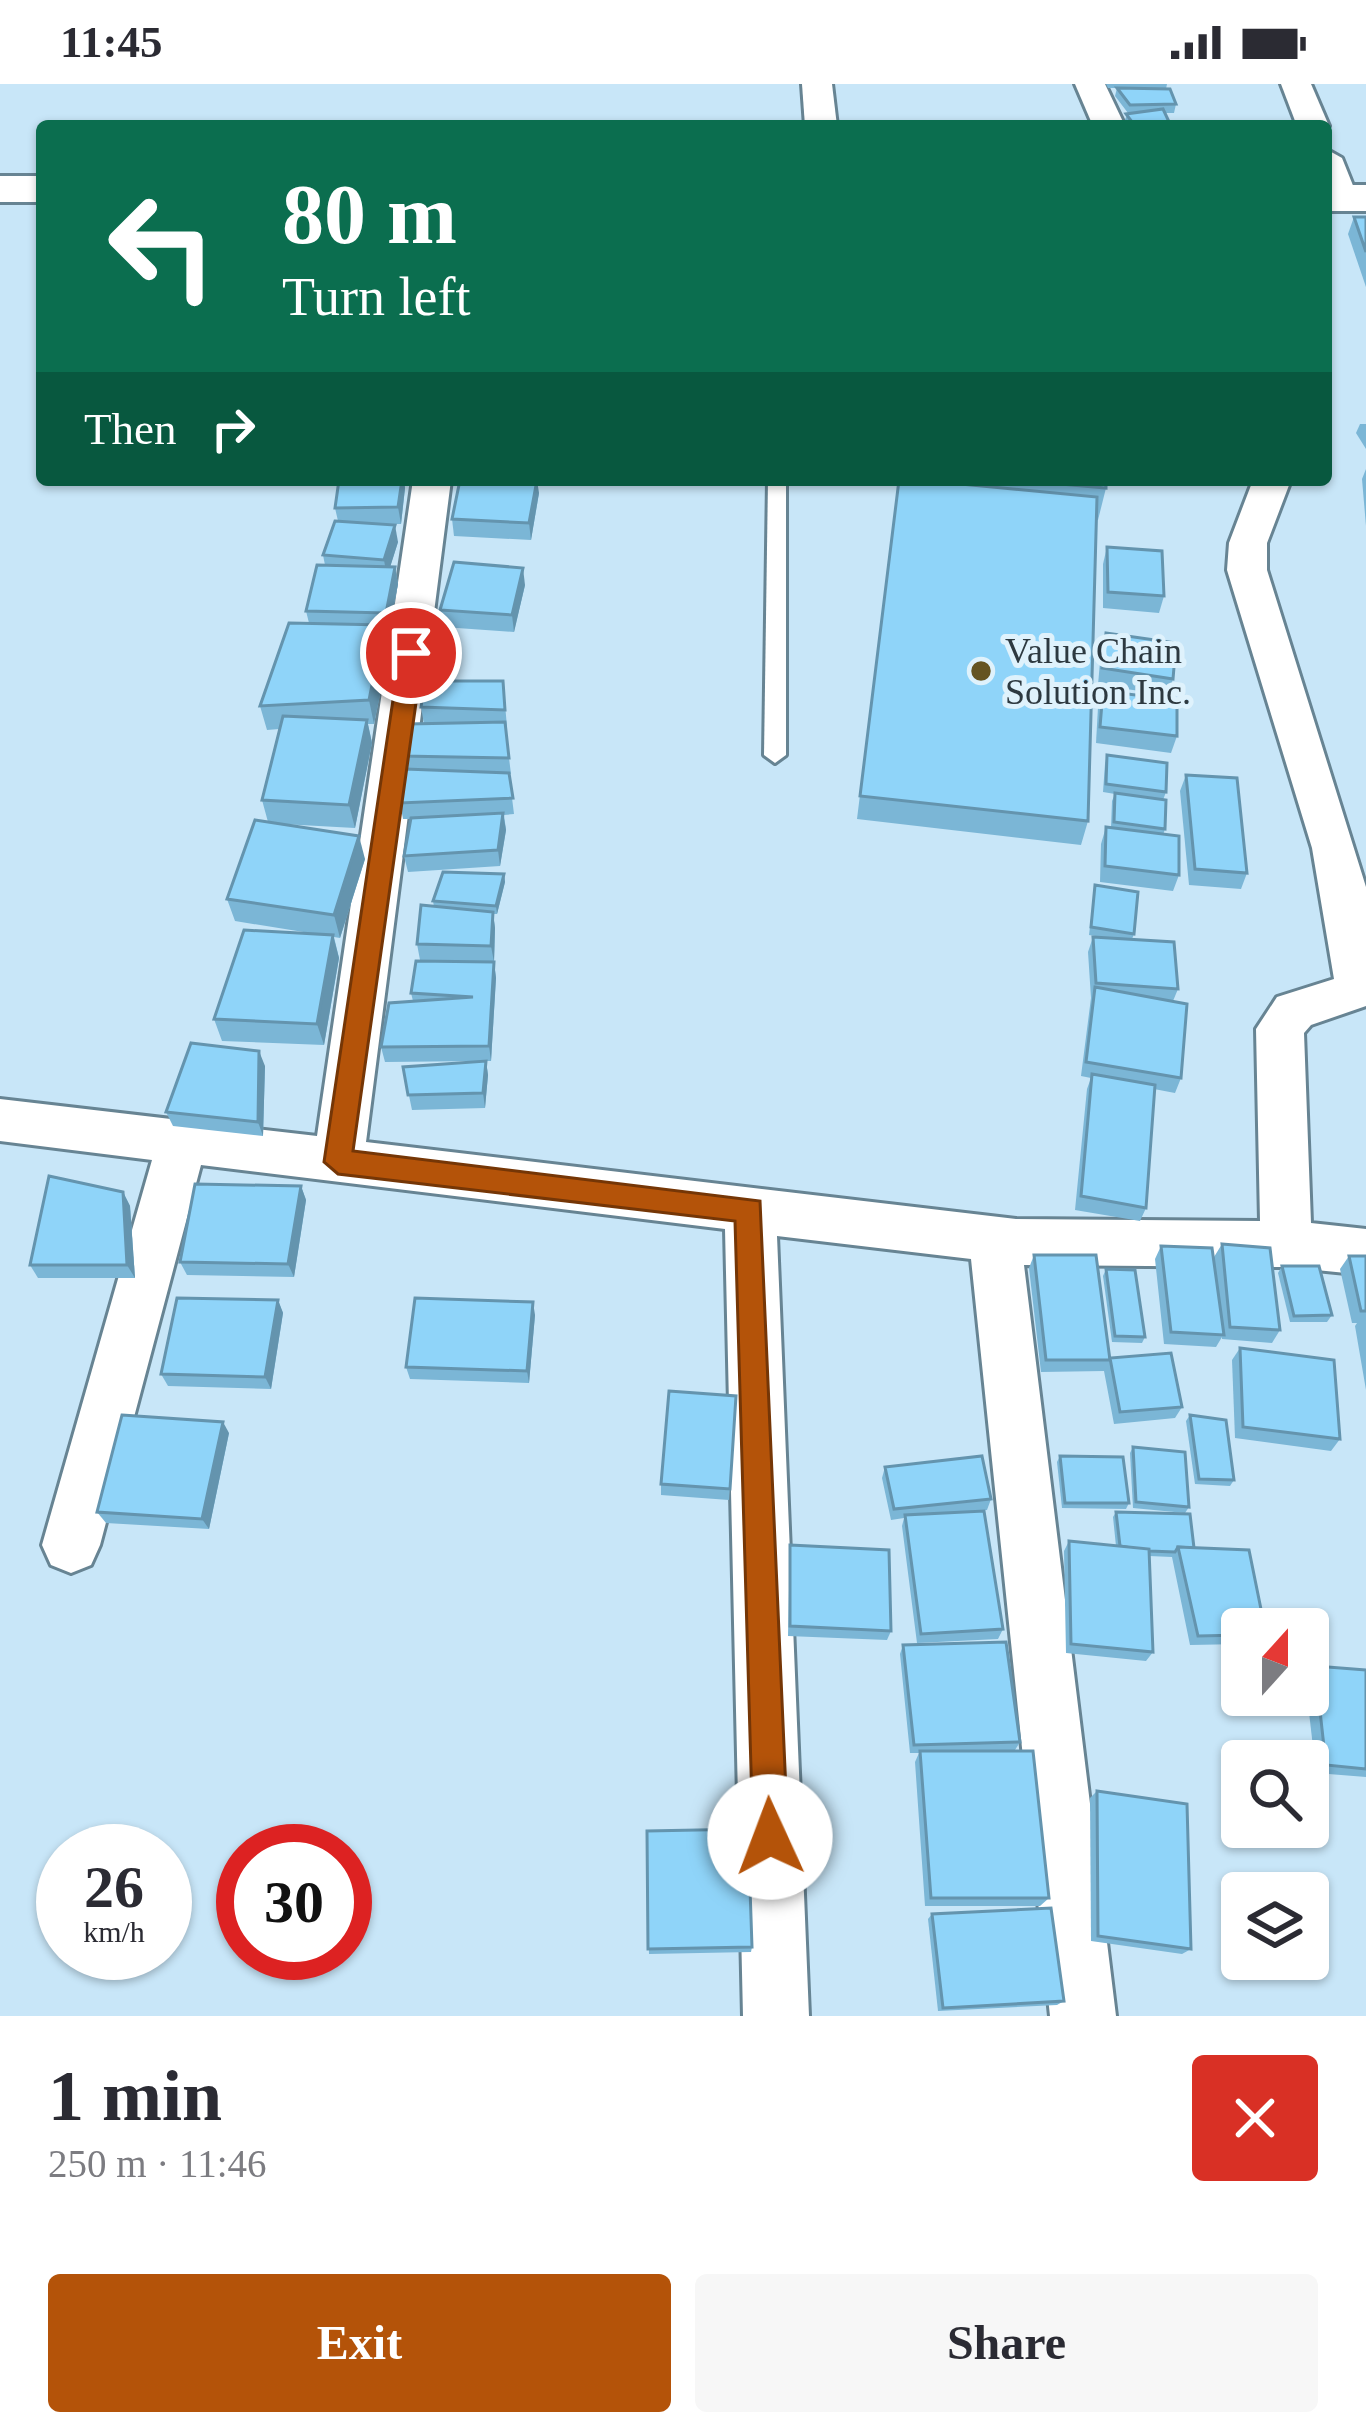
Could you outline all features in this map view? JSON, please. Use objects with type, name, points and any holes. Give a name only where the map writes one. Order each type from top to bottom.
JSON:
[{"type":"highway","points":[[0,189],[36,189]]},
{"type":"street","points":[[817,84],[820,120]]},
{"type":"street","points":[[1090,84],[1106,120]]},
{"type":"street","points":[[1296,84],[1311,120]]},
{"type":"street","points":[[338,1162],[431,486]]},
{"type":"street","points":[[1270,486],[1248,543],[1247,570],[1346,833],[1358,879],[1365,974],[1346,998],[1294,1011],[1280,1030],[1286,1244]]},
{"type":"street","points":[[0,1120],[995,1239],[1286,1244],[1366,1252]]},
{"type":"street","points":[[71,1545],[182,1142]]},
{"type":"street","points":[[749,1210],[776,2016]]},
{"type":"street","points":[[995,1239],[1083,2016]]},
{"type":"lane","points":[[775,755],[777,486]]},
{"type":"building","points":[[1117,88],[1170,89],[1176,104],[1130,105]]},
{"type":"building","points":[[1163,109],[1168,120],[1130,120],[1126,114]]},
{"type":"building","points":[[1354,217],[1366,217],[1366,252]]},
{"type":"building","points":[[338,486],[401,486],[398,507],[335,508]]},
{"type":"building","points":[[459,486],[536,486],[529,523],[452,519]]},
{"type":"building","name":"Value Chain Solution Inc.","points":[[898,486],[982,486],[1097,497],[1088,821],[860,796]]},
{"type":"building","points":[[335,521],[395,525],[384,560],[323,555]]},
{"type":"building","points":[[1107,547],[1162,551],[1164,596],[1108,592]]},
{"type":"building","points":[[454,562],[523,568],[512,615],[440,610]]},
{"type":"building","points":[[317,565],[395,567],[386,613],[306,611]]},
{"type":"building","points":[[289,623],[384,625],[369,700],[260,706]]},
{"type":"building","points":[[1106,633],[1176,643],[1173,679],[1102,668]]},
{"type":"building","points":[[425,681],[503,681],[505,710],[421,707]]},
{"type":"building","points":[[1103,691],[1177,700],[1177,736],[1100,727]]},
{"type":"building","points":[[283,716],[367,720],[349,805],[262,800]]},
{"type":"building","points":[[505,722],[509,758],[402,756],[408,724]]},
{"type":"building","points":[[1107,755],[1167,763],[1166,792],[1106,784]]},
{"type":"building","points":[[405,769],[509,773],[513,798],[400,803]]},
{"type":"building","points":[[1186,775],[1237,778],[1247,873],[1195,869]]},
{"type":"building","points":[[1115,793],[1166,800],[1165,829],[1114,822]]},
{"type":"building","points":[[503,813],[498,850],[404,856],[411,818]]},
{"type":"building","points":[[255,820],[359,836],[334,915],[227,899]]},
{"type":"building","points":[[1106,827],[1179,836],[1179,875],[1105,866]]},
{"type":"building","points":[[443,872],[504,874],[496,906],[433,901]]},
{"type":"building","points":[[1095,885],[1138,892],[1134,934],[1091,927]]},
{"type":"building","points":[[421,905],[493,912],[491,946],[417,944]]},
{"type":"building","points":[[244,930],[333,935],[317,1024],[214,1019]]},
{"type":"building","points":[[1093,937],[1174,942],[1178,989],[1096,983]]},
{"type":"building","points":[[416,961],[494,962],[489,1046],[381,1047],[389,1003],[473,997],[411,993]]},
{"type":"building","points":[[1095,987],[1187,1004],[1181,1078],[1086,1062]]},
{"type":"building","points":[[191,1043],[259,1051],[258,1122],[166,1112]]},
{"type":"building","points":[[486,1061],[483,1093],[408,1095],[403,1067]]},
{"type":"building","points":[[1092,1074],[1155,1085],[1146,1208],[1081,1196]]},
{"type":"building","points":[[49,1176],[123,1192],[127,1265],[30,1265]]},
{"type":"building","points":[[195,1184],[301,1186],[288,1264],[180,1262]]},
{"type":"building","points":[[1222,1244],[1270,1248],[1280,1330],[1230,1327]]},
{"type":"building","points":[[1161,1246],[1212,1248],[1224,1335],[1171,1332]]},
{"type":"building","points":[[1034,1255],[1096,1255],[1110,1360],[1046,1360]]},
{"type":"building","points":[[1349,1256],[1366,1256],[1366,1311],[1361,1311]]},
{"type":"building","points":[[1282,1266],[1319,1266],[1332,1315],[1294,1316]]},
{"type":"building","points":[[1106,1269],[1135,1270],[1145,1337],[1115,1336]]},
{"type":"building","points":[[177,1298],[278,1300],[265,1377],[161,1374]]},
{"type":"building","points":[[415,1298],[533,1302],[527,1371],[406,1367]]},
{"type":"building","points":[[1240,1348],[1334,1360],[1340,1439],[1243,1427]]},
{"type":"building","points":[[1171,1353],[1182,1407],[1120,1412],[1110,1358]]},
{"type":"building","points":[[669,1391],[736,1396],[730,1489],[661,1484]]},
{"type":"building","points":[[122,1415],[223,1422],[202,1519],[97,1512]]},
{"type":"building","points":[[1190,1415],[1226,1420],[1234,1480],[1199,1479]]},
{"type":"building","points":[[1133,1447],[1185,1452],[1189,1507],[1136,1502]]},
{"type":"building","points":[[982,1456],[991,1499],[894,1509],[885,1467]]},
{"type":"building","points":[[1060,1456],[1123,1457],[1129,1503],[1065,1503]]},
{"type":"building","points":[[984,1511],[1003,1629],[921,1634],[905,1515]]},
{"type":"building","points":[[1116,1512],[1190,1514],[1194,1548],[1178,1547],[1175,1552],[1120,1546]]},
{"type":"building","points":[[1069,1541],[1149,1549],[1153,1652],[1071,1644]]},
{"type":"building","points":[[790,1545],[889,1550],[891,1631],[790,1626]]},
{"type":"building","points":[[1178,1547],[1249,1550],[1261,1608],[1221,1608],[1221,1635],[1198,1636]]},
{"type":"building","points":[[1006,1642],[1020,1742],[914,1745],[903,1645]]},
{"type":"building","points":[[1329,1667],[1366,1670],[1366,1769],[1329,1765],[1329,1740],[1323,1740],[1321,1716],[1329,1716]]},
{"type":"building","points":[[920,1751],[1033,1751],[1049,1898],[931,1898]]},
{"type":"building","points":[[1097,1791],[1187,1804],[1191,1949],[1098,1936]]},
{"type":"building","points":[[748,1829],[752,1947],[648,1949],[647,1831]]},
{"type":"building","points":[[1051,1908],[1064,2001],[943,2008],[932,1914]]},
{"type":"place","name":"Value Chain Solution Inc.","points":[[981,671]]},
{"type":"route","points":[[411,653],[338,1162],[749,1210],[770,1837]]}]
